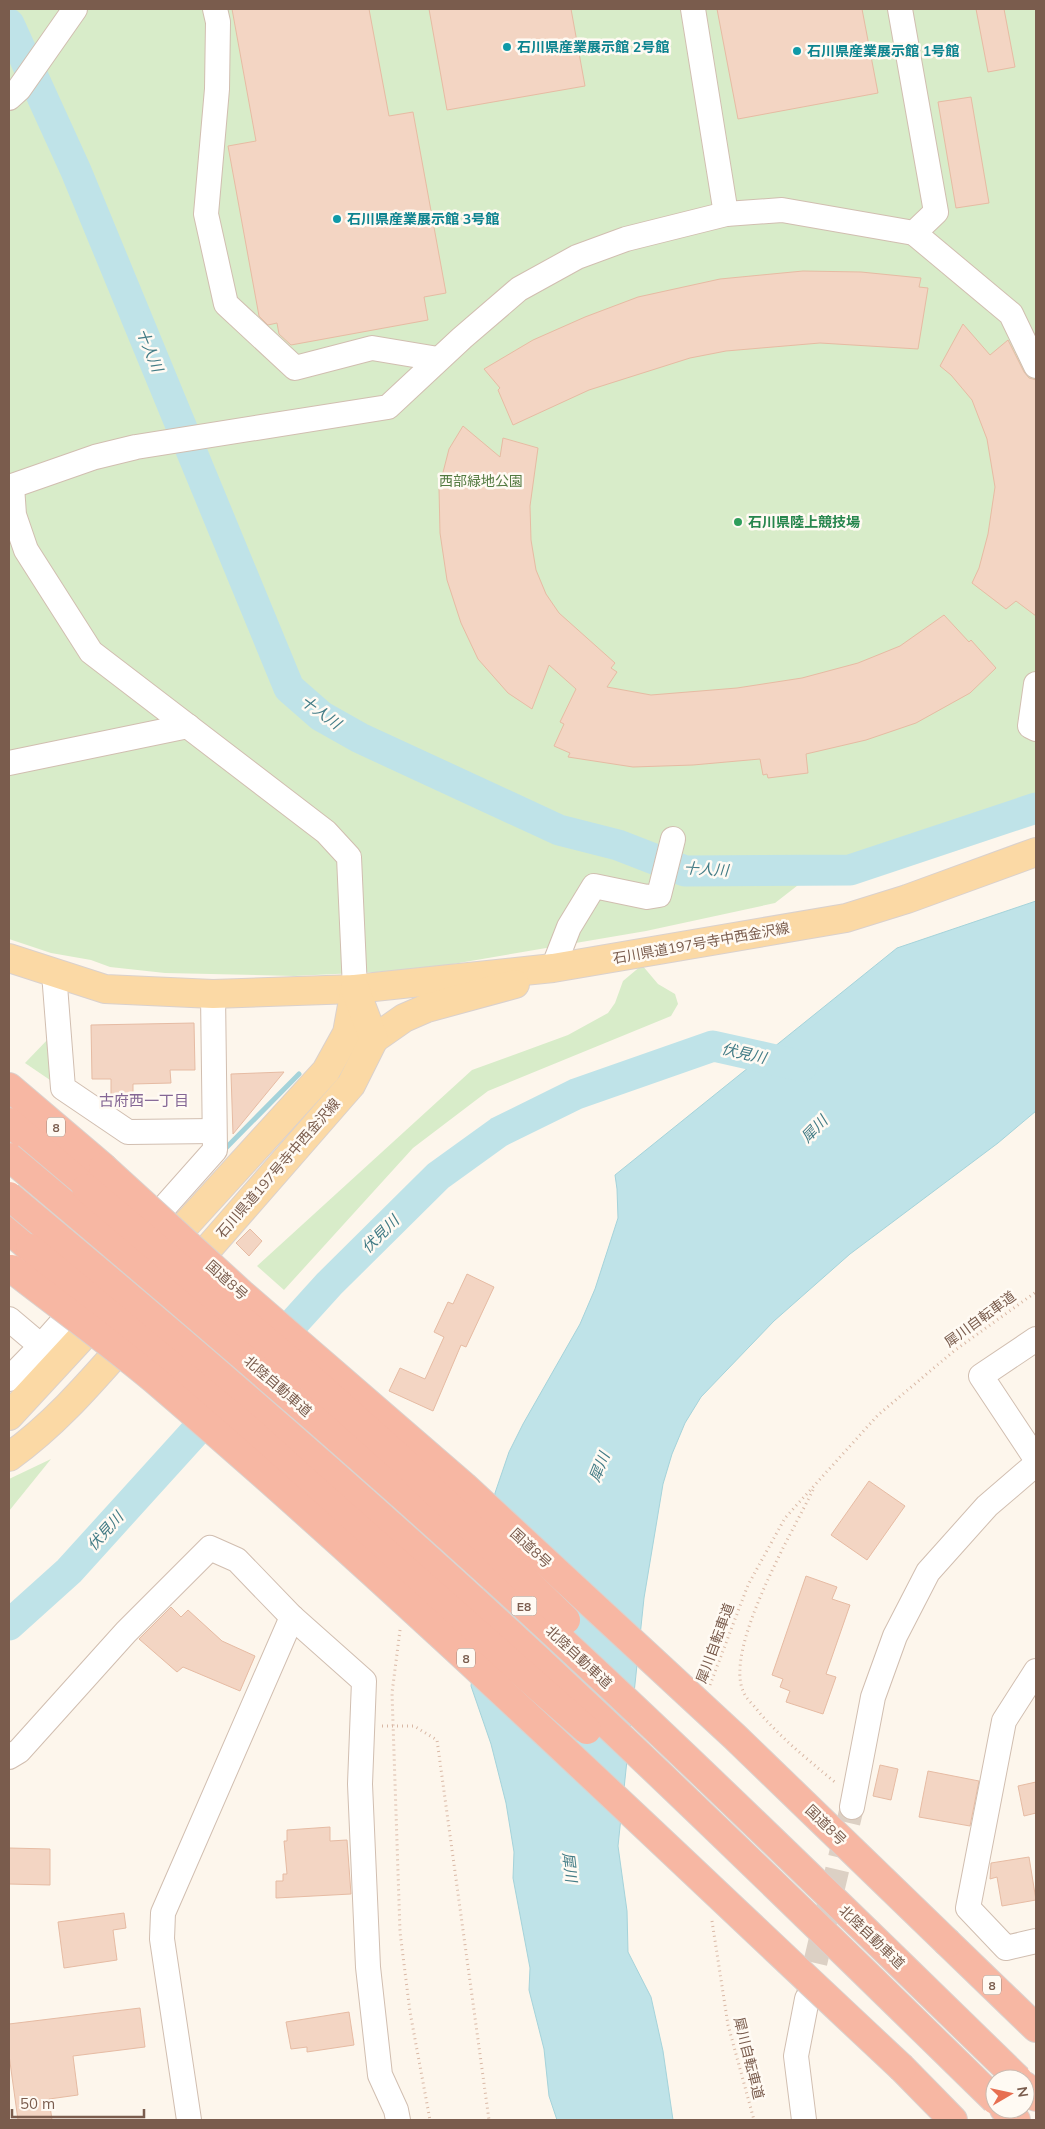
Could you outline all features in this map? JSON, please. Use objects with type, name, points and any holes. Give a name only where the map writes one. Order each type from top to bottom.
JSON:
[{"type":"highway","name":"国道8号","points":[[9,1087],[94,1178],[241,1292],[464,1486],[734,1737],[1036,2028]]},
{"type":"highway","points":[[9,1122],[94,1178],[307,1375],[400,1458],[762,1820],[819,1886]]},
{"type":"highway","name":"北陸自動車道","points":[[9,1157],[208,1325],[402,1495],[586,1663],[1008,2069]]},
{"type":"highway","name":"北陸自動車道","points":[[9,1196],[188,1346],[380,1515],[579,1697],[985,2090]]},
{"type":"highway","points":[[9,1230],[249,1430],[625,1763],[801,1910]]},
{"type":"highway","name":"8","points":[[10,1268],[161,1386],[395,1593],[547,1732],[902,2068],[953,2120]]},
{"type":"main road","name":"石川県道197号寺中西金沢線","points":[[9,958],[105,989],[213,994],[355,989],[553,968],[846,918],[1036,852]]},
{"type":"main road","points":[[355,989],[374,1039],[404,1018],[427,1008],[502,989],[553,968]]},
{"type":"main road","name":"石川県道197号寺中西金沢線","points":[[9,1416],[326,1071],[347,1033],[355,989]]},
{"type":"main road","name":"石川県道197号寺中西金沢線","points":[[9,1457],[33,1440],[79,1396],[351,1084],[374,1039]]},
{"type":"street","points":[[14,94],[75,9]]},
{"type":"street","points":[[215,9],[218,22],[217,89],[206,214],[226,304],[295,368],[372,348],[438,360]]},
{"type":"street","points":[[693,9],[726,214]]},
{"type":"street","points":[[900,9],[936,212],[914,234]]},
{"type":"street","points":[[355,989],[349,857],[326,832],[91,652],[26,550],[14,515],[10,481],[136,447],[388,407],[519,289],[578,257],[626,239],[726,214],[782,210],[914,234],[1011,314],[1036,366]]},
{"type":"street","points":[[1036,684],[1030,726],[1036,729]]},
{"type":"street","points":[[9,763],[188,726]]},
{"type":"street","points":[[553,968],[569,927],[594,886],[647,897],[659,895],[673,840]]},
{"type":"street","points":[[54,973],[63,1088],[128,1132],[214,1131]]},
{"type":"street","points":[[9,1379],[41,1346],[215,1150],[213,994]]},
{"type":"street","points":[[9,1319],[41,1346]]},
{"type":"street","points":[[1036,1339],[981,1376],[1036,1460]]},
{"type":"street","points":[[852,1807],[873,1697],[895,1636],[928,1572],[987,1506],[1036,1464]]},
{"type":"street","points":[[9,1757],[19,1751],[126,1632],[210,1548],[237,1560],[292,1617],[364,1681],[360,1784],[368,1967],[380,2075],[396,2110],[398,2120]]},
{"type":"street","points":[[189,2120],[162,1939],[163,1913],[292,1617]]},
{"type":"street","points":[[1036,1671],[1004,1721],[968,1908],[1006,1948],[1036,1941]]},
{"type":"street","points":[[804,2120],[796,2056],[807,1999]]},
{"type":"path","name":"犀川自転車道","points":[[709,1695],[710,1686],[748,1585],[785,1518],[814,1487],[845,1449],[878,1415],[954,1351],[1036,1292]]},
{"type":"path","points":[[814,1487],[755,1609],[738,1670],[743,1693],[781,1738],[836,1783]]},
{"type":"path","points":[[400,1630],[392,1693],[395,1844],[400,1932],[410,2012],[430,2120]]},
{"type":"path","points":[[394,1726],[414,1726],[436,1740],[489,2120]]},
{"type":"path","name":"犀川自転車道","points":[[711,1914],[728,2025],[754,2120]]},
{"type":"green space","name":"西部緑地公園","points":[[9,9],[1036,9],[1036,801],[894,846],[829,861],[775,903],[646,931],[418,970],[294,976],[165,973],[110,967],[91,960],[51,953],[9,939]]},
{"type":"green space","points":[[642,965],[658,984],[675,994],[678,1004],[671,1016],[488,1091],[413,1148],[284,1290],[257,1266],[472,1070],[568,1035],[608,1013],[615,1003],[623,981]]},
{"type":"green space","points":[[51,1036],[50,1080],[25,1063]]},
{"type":"green space","points":[[51,1459],[9,1511],[9,1479]]},
{"type":"water","name":"犀川","points":[[1036,901],[1036,1111],[998,1143],[850,1254],[774,1321],[701,1397],[685,1423],[672,1454],[663,1484],[644,1598],[618,1846],[627,1911],[628,1952],[651,1997],[663,2051],[673,2120],[557,2120],[549,2096],[544,2049],[529,1990],[530,1968],[513,1878],[514,1852],[506,1803],[491,1744],[471,1686],[495,1493],[509,1452],[580,1324],[595,1289],[618,1218],[615,1175],[897,948]]},
{"type":"building","name":"石川県産業展示館 3号館","points":[[232,9],[369,9],[389,116],[413,112],[446,293],[424,297],[428,320],[291,345],[279,334],[277,323],[268,325],[259,316],[228,146],[256,141]]},
{"type":"building","name":"石川県産業展示館 2号館","points":[[429,9],[571,9],[585,86],[447,110]]},
{"type":"building","name":"石川県産業展示館 1号館","points":[[717,9],[862,9],[878,93],[738,119]]},
{"type":"building","points":[[976,9],[1004,9],[1015,67],[988,72]]},
{"type":"building","points":[[971,97],[989,203],[956,208],[938,102]]},
{"type":"building","points":[[803,271],[861,272],[921,278],[919,287],[928,288],[918,349],[820,343],[726,351],[690,358],[589,390],[513,425],[498,390],[500,388],[484,369],[533,340],[585,317],[638,297],[720,279]]},
{"type":"building","points":[[963,324],[990,355],[1008,340],[1024,372],[1029,378],[1036,380],[1036,616],[1016,601],[1006,609],[972,583],[979,568],[988,534],[995,487],[987,439],[972,400],[951,375],[940,366]]},
{"type":"building","points":[[463,426],[500,457],[503,438],[538,448],[530,506],[531,540],[536,570],[546,594],[559,613],[615,663],[611,668],[617,672],[607,687],[651,695],[737,688],[802,678],[858,663],[900,646],[944,615],[969,642],[971,640],[996,668],[970,693],[916,723],[866,740],[806,754],[808,773],[768,778],[767,774],[763,775],[760,759],[693,765],[633,767],[568,757],[570,753],[554,746],[564,724],[560,722],[576,689],[549,665],[532,709],[508,693],[478,659],[461,623],[447,580],[440,533],[439,488],[449,449]]},
{"type":"building","points":[[194,1023],[195,1070],[170,1070],[171,1083],[133,1084],[133,1099],[111,1099],[111,1079],[92,1079],[91,1025]]},
{"type":"building","points":[[284,1072],[233,1134],[231,1074]]},
{"type":"building","points":[[250,1229],[262,1241],[249,1256],[236,1243]]},
{"type":"building","points":[[467,1274],[494,1287],[466,1347],[461,1345],[433,1411],[389,1391],[400,1368],[425,1379],[444,1337],[434,1332],[448,1302],[453,1304]]},
{"type":"building","points":[[869,1481],[905,1506],[867,1560],[831,1535]]},
{"type":"building","points":[[806,1576],[837,1587],[832,1599],[850,1605],[826,1674],[836,1677],[823,1714],[786,1702],[790,1691],[780,1687],[783,1679],[772,1675]]},
{"type":"building","points":[[171,1607],[181,1617],[188,1610],[222,1641],[255,1656],[240,1691],[183,1667],[177,1672],[139,1639]]},
{"type":"building","points":[[880,1765],[898,1769],[891,1800],[873,1796]]},
{"type":"building","points":[[928,1771],[979,1781],[970,1826],[919,1817]]},
{"type":"building","points":[[1036,1782],[1036,1813],[1024,1816],[1018,1786]]},
{"type":"building","points":[[330,1827],[330,1841],[347,1840],[351,1894],[276,1898],[276,1881],[283,1881],[283,1874],[287,1874],[284,1841],[287,1841],[287,1830]]},
{"type":"building","points":[[9,1848],[50,1849],[50,1885],[9,1884]]},
{"type":"building","points":[[1029,1857],[1036,1900],[1002,1906],[997,1877],[990,1879],[991,1863]]},
{"type":"building","points":[[124,1913],[126,1928],[113,1930],[117,1960],[64,1968],[58,1922]]},
{"type":"building","points":[[140,2008],[145,2047],[73,2056],[78,2095],[49,2099],[52,2120],[18,2120],[9,2055],[9,2024]]},
{"type":"building","points":[[349,2012],[354,2045],[307,2052],[307,2047],[291,2049],[286,2022]]},
{"type":"waterway","name":"十人川","points":[[9,24],[76,171],[289,688],[321,716],[360,738],[559,830],[618,845],[685,871],[850,870],[1036,808]]},
{"type":"waterway","name":"伏見川","points":[[9,1625],[69,1571],[329,1284],[438,1176],[499,1132],[576,1094],[713,1046],[802,1066]]},
{"type":"waterway","points":[[222,1152],[299,1074]]},
{"type":"tunnel","points":[[807,1998],[852,1807]]},
{"type":"place","name":"石川県産業展示館 2号館","points":[[507,47]]},
{"type":"place","name":"石川県産業展示館 1号館","points":[[797,51]]},
{"type":"place","name":"石川県産業展示館 3号館","points":[[337,219]]},
{"type":"place","name":"石川県陸上競技場","points":[[738,522]]},
{"type":"district","name":"古府西一丁目","points":[[144,1100]]}]
